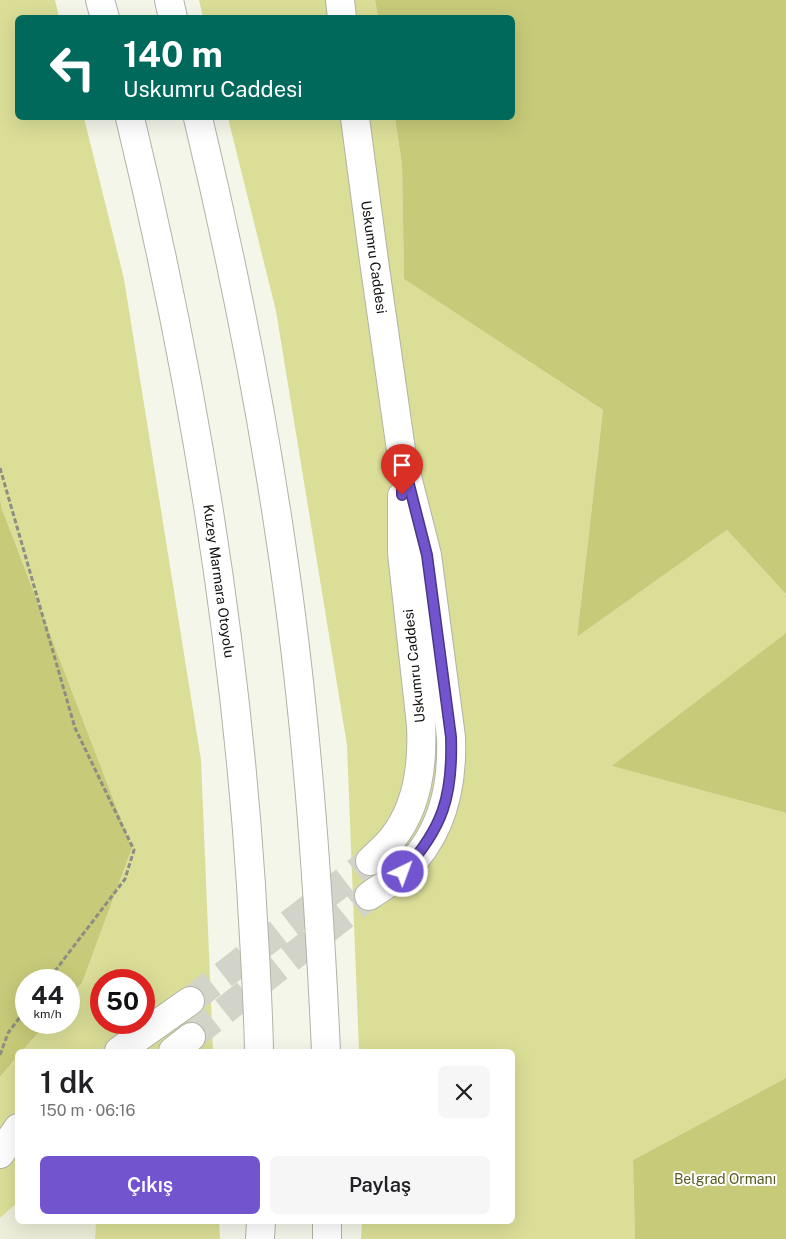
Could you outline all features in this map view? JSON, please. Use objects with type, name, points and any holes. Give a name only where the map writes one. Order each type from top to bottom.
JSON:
[{"type":"main road","points":[[100,0],[104,15]]},
{"type":"main road","points":[[169,0],[172,15]]},
{"type":"main road","points":[[340,0],[342,15]]},
{"type":"main road","name":"Kuzey Marmara Otoyolu","points":[[130,120],[184,364],[215,551],[239,741],[258,999],[259,1049]]},
{"type":"main road","points":[[198,120],[220,211],[247,342],[281,539],[311,801],[326,1049]]},
{"type":"main road","name":"Uskumru Caddesi","points":[[355,120],[402,457],[427,555],[451,737],[452,763],[449,790],[438,823],[422,851],[403,872],[369,896]]},
{"type":"main road","name":"Uskumru Caddesi","points":[[370,861],[392,839],[409,811],[419,779],[422,751],[421,725],[402,553],[402,457]]},
{"type":"main road","points":[[122,1049],[190,1000]]},
{"type":"main road","points":[[0,1154],[15,1132]]},
{"type":"main road","points":[[0,1170],[15,1162]]},
{"type":"main road","points":[[260,1224],[260,1239]]},
{"type":"main road","points":[[327,1224],[327,1239]]},
{"type":"path","points":[[0,468],[75,728],[134,850],[124,879],[56,969]]},
{"type":"path","points":[[0,1055],[8,1033],[15,1024]]},
{"type":"shaded area","points":[[15,1205],[15,1224],[96,1224],[95,1239],[0,1239],[0,1218]]},
{"type":"green space","points":[[0,0],[55,0],[59,15],[15,15],[15,120],[84,120],[124,279],[201,760],[213,1049],[24,1049],[37,1034],[80,1034],[80,985],[132,848],[2,509],[0,499]]},
{"type":"green space","points":[[199,0],[375,0],[378,15],[203,15]]},
{"type":"green space","points":[[375,0],[786,0],[786,594],[727,530],[577,637],[603,410],[404,279],[402,165],[395,120],[515,120],[515,15],[378,15]]},
{"type":"green space","points":[[228,120],[395,120],[402,165],[404,279],[603,410],[577,637],[727,530],[786,594],[786,633],[613,766],[786,813],[786,1078],[633,1160],[635,1239],[361,1239],[362,1224],[515,1224],[515,1049],[359,1049],[347,745],[276,311]]},
{"type":"green space","points":[[0,499],[2,509],[132,848],[80,985],[80,969],[15,969],[15,1034],[37,1034],[24,1049],[15,1049],[15,1059],[0,1077]]},
{"type":"green space","points":[[786,633],[786,813],[612,766]]},
{"type":"green space","points":[[15,1059],[15,1205],[0,1218],[0,1077]]},
{"type":"green space","name":"Belgrad Ormanı","points":[[786,1078],[786,1239],[635,1239],[633,1160]]},
{"type":"green space","points":[[96,1224],[219,1224],[220,1239],[95,1239]]},
{"type":"tunnel","points":[[190,1001],[370,861]]},
{"type":"tunnel","points":[[191,1037],[369,896]]},
{"type":"route","points":[[402,495],[402,457],[427,555],[451,737],[452,763],[449,790],[438,823],[422,851],[403,872]]}]
